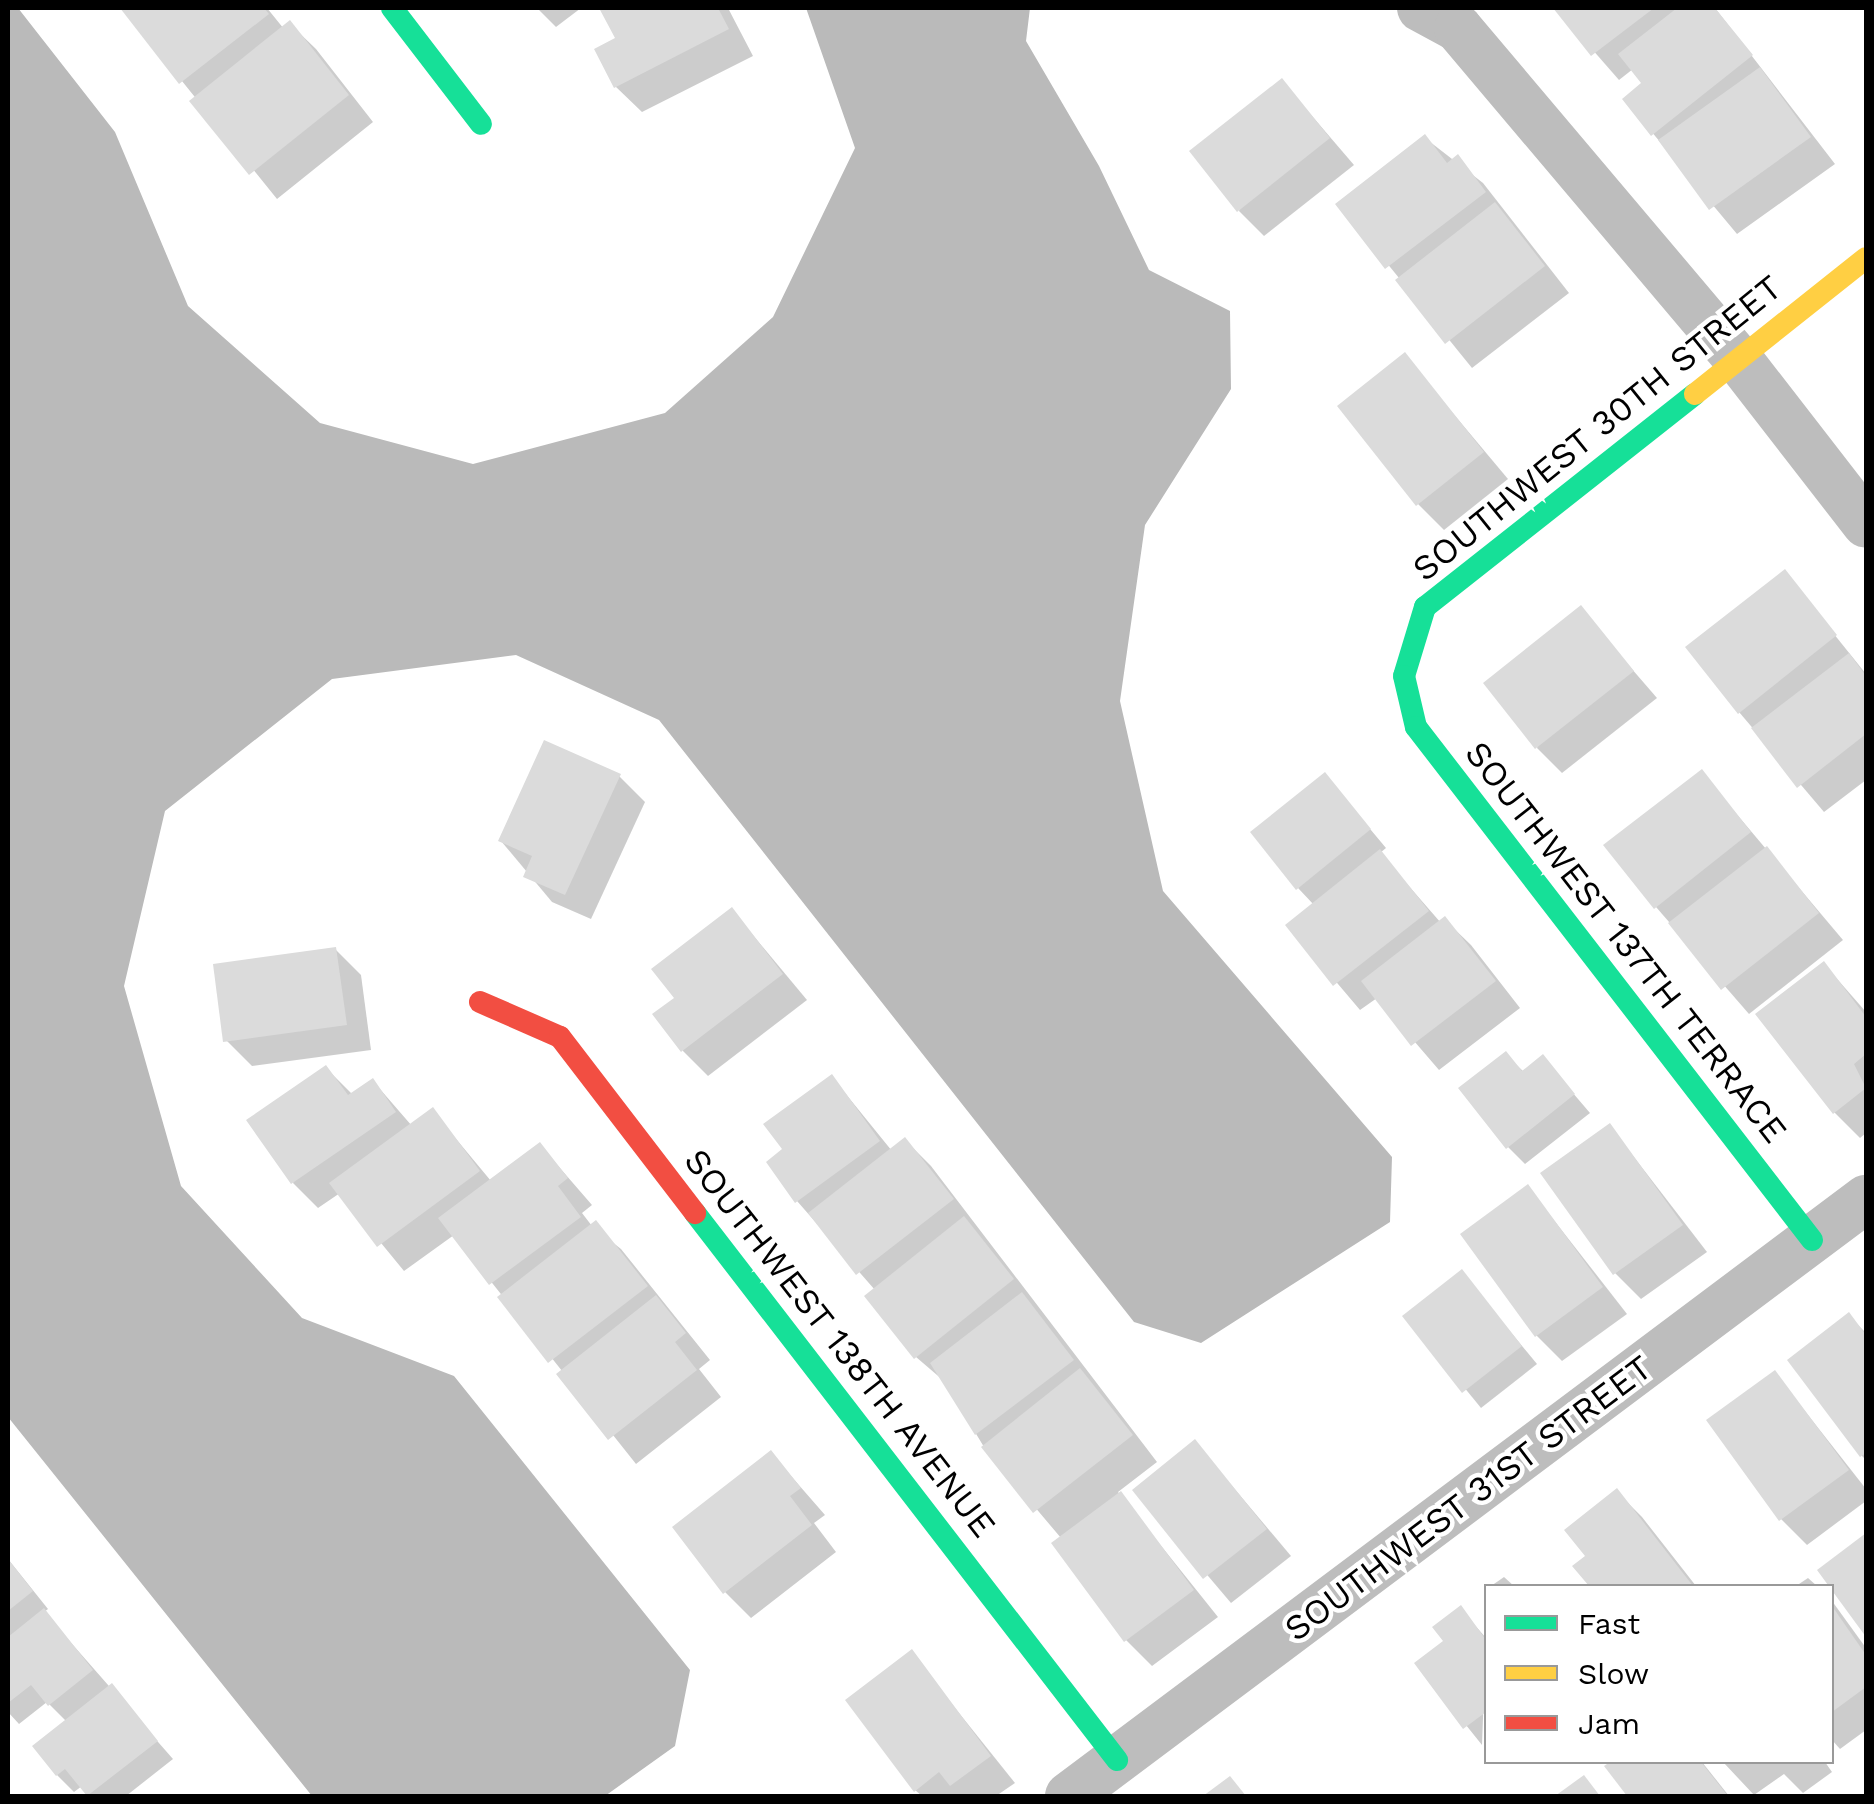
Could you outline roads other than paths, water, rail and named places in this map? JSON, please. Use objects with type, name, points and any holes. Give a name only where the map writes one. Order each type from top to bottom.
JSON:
[{"type":"street","points":[[392,8],[481,124]]},
{"type":"street","points":[[1421,8],[1458,28],[1738,360],[1866,524]]},
{"type":"street","name":"SOUTHWEST 30TH STREET","points":[[1404,676],[1425,607],[1866,258]]},
{"type":"street","name":"SOUTHWEST 137TH TERRACE","points":[[1404,676],[1416,727],[1812,1240]]},
{"type":"street","name":"SOUTHWEST 138TH AVENUE","points":[[480,1002],[560,1037],[1117,1760]]},
{"type":"street","name":"SOUTHWEST 31ST STREET","points":[[1069,1796],[1866,1199]]}]
